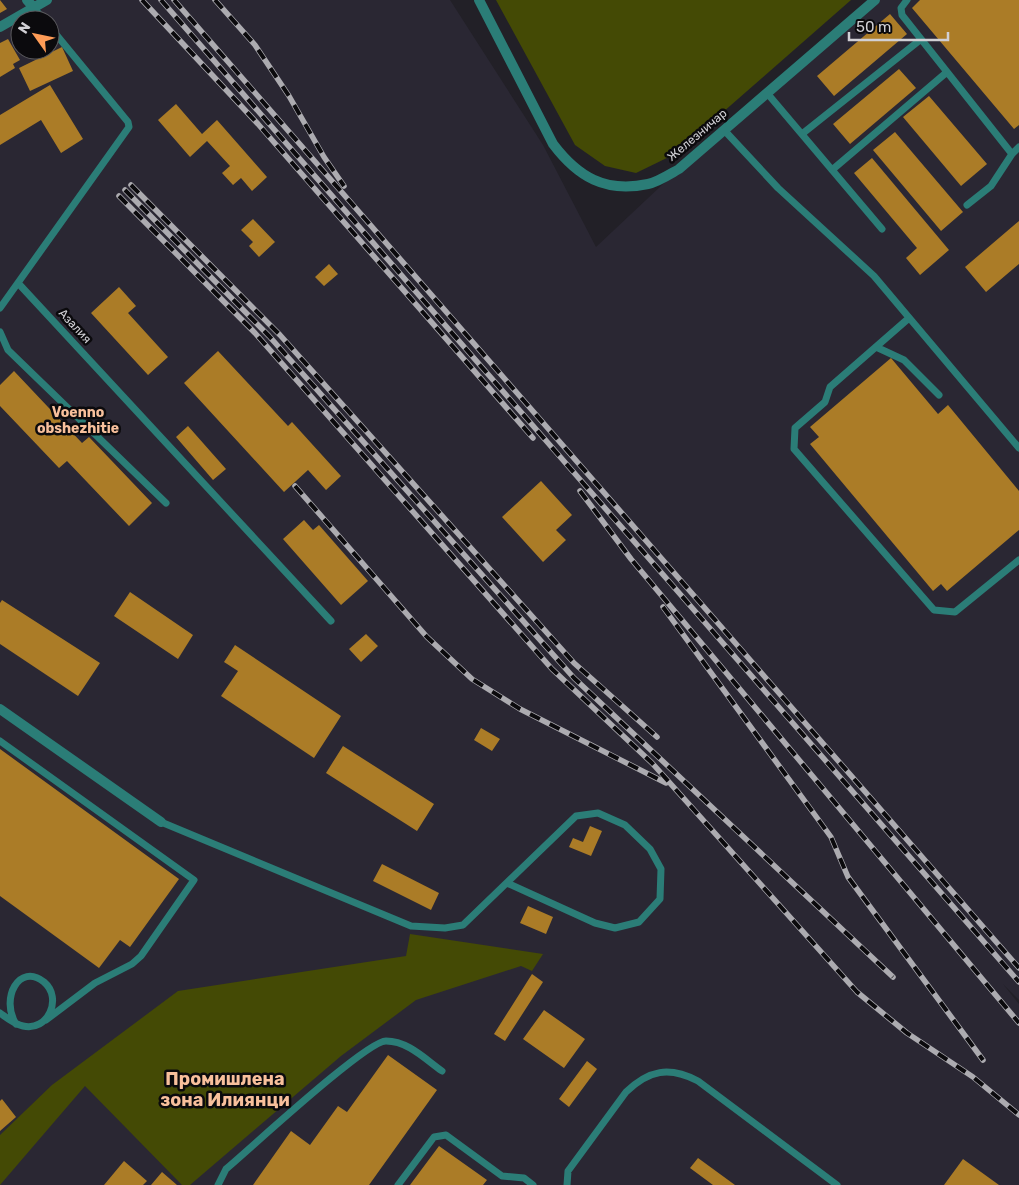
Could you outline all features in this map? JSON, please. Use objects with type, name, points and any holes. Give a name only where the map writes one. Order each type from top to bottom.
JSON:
[{"type":"street","points":[[0,27],[31,4],[47,0]]},
{"type":"street","name":"Железничар","points":[[479,0],[553,144],[577,171],[598,182],[624,186],[650,184],[679,169],[875,0]]},
{"type":"street","points":[[0,709],[161,822]]},
{"type":"lane","points":[[906,0],[901,8],[902,15],[1012,154]]},
{"type":"lane","points":[[0,308],[129,127],[128,122],[60,39]]},
{"type":"lane","points":[[802,134],[920,40]]},
{"type":"lane","points":[[832,170],[947,72]]},
{"type":"lane","points":[[767,93],[882,229]]},
{"type":"lane","points":[[724,130],[778,188],[874,276],[1019,448]]},
{"type":"lane","points":[[967,205],[991,186],[1012,154],[1019,148]]},
{"type":"lane","name":"Азалия","points":[[18,283],[331,621]]},
{"type":"lane","points":[[909,318],[830,386],[824,402],[795,428],[794,448],[934,610],[955,612],[1019,560]]},
{"type":"lane","points":[[0,332],[8,350],[166,503]]},
{"type":"lane","points":[[876,347],[904,360],[939,395]]},
{"type":"lane","points":[[0,742],[194,880],[141,956],[132,964],[95,983],[36,1026],[26,1027],[16,1024],[0,1013]]},
{"type":"lane","points":[[161,822],[411,926],[445,928],[463,925],[576,816],[598,814],[625,825],[650,849],[662,869],[660,899],[640,922],[615,928],[595,923],[507,883]]},
{"type":"lane","points":[[16,1024],[5,1011],[4,994],[16,980],[25,977],[35,978],[44,982],[50,990],[52,1006],[46,1020]]},
{"type":"lane","points":[[218,1185],[226,1169],[352,1060],[384,1041],[401,1042],[442,1071]]},
{"type":"lane","points":[[567,1185],[568,1171],[626,1092],[638,1081],[652,1074],[668,1072],[684,1074],[698,1081],[837,1185]]},
{"type":"lane","points":[[398,1185],[434,1137],[446,1135],[502,1176],[524,1178],[533,1185]]},
{"type":"shaded area","points":[[0,0],[450,0],[543,145],[596,247],[679,169],[875,0],[1019,0],[1019,1000],[1003,984],[1019,1004],[1019,1185],[0,1185]]},
{"type":"green space","points":[[496,0],[851,0],[675,154],[636,173],[605,166],[575,145]]},
{"type":"green space","points":[[410,934],[543,954],[532,971],[521,966],[416,1000],[341,1056],[190,1185],[182,1185],[85,1086],[0,1185],[0,1135],[52,1085],[178,991],[406,956]]},
{"type":"building","points":[[0,0],[7,9],[0,13]]},
{"type":"building","points":[[920,0],[1019,0],[1019,125],[1014,129],[912,8]]},
{"type":"building","points":[[890,14],[907,34],[834,96],[817,76]]},
{"type":"building","points":[[8,39],[10,42],[10,60],[20,60],[13,64],[15,68],[0,77],[0,43]]},
{"type":"building","points":[[62,47],[73,71],[30,91],[19,68],[35,60],[60,60],[60,48]]},
{"type":"building","points":[[899,69],[916,88],[850,144],[833,124]]},
{"type":"building","points":[[50,85],[83,139],[61,153],[41,120],[0,145],[0,115]]},
{"type":"building","points":[[929,96],[987,164],[961,186],[903,117]]},
{"type":"building","points":[[176,104],[202,134],[217,120],[267,177],[252,191],[241,178],[233,185],[222,173],[230,166],[207,141],[190,157],[158,120]]},
{"type":"building","points":[[895,132],[963,212],[941,231],[873,150]]},
{"type":"building","points":[[872,158],[949,250],[920,275],[906,258],[917,248],[854,173]]},
{"type":"building","points":[[253,219],[275,242],[259,257],[249,246],[253,242],[241,230]]},
{"type":"building","points":[[1019,221],[1019,264],[986,292],[965,267]]},
{"type":"building","points":[[329,264],[338,274],[324,286],[315,277]]},
{"type":"building","points":[[119,287],[136,306],[128,313],[168,357],[148,375],[91,313]]},
{"type":"building","points":[[218,351],[288,426],[292,422],[341,476],[326,490],[308,470],[284,492],[184,383]]},
{"type":"building","points":[[891,358],[938,414],[948,405],[1019,491],[1019,530],[947,591],[941,584],[933,591],[810,444],[819,437],[810,427]]},
{"type":"building","points":[[14,371],[82,443],[89,437],[152,503],[129,526],[67,461],[59,468],[0,406],[0,385]]},
{"type":"building","points":[[188,426],[226,469],[213,480],[176,437]]},
{"type":"building","points":[[541,481],[572,515],[556,530],[566,540],[543,562],[502,517]]},
{"type":"building","points":[[304,520],[313,530],[319,525],[368,581],[341,605],[283,539]]},
{"type":"building","points":[[130,592],[193,635],[178,659],[114,616]]},
{"type":"building","points":[[2,600],[100,663],[78,696],[0,644],[0,603]]},
{"type":"building","points":[[366,634],[378,646],[361,662],[349,649]]},
{"type":"building","points":[[235,645],[341,716],[314,758],[221,696],[238,671],[224,662]]},
{"type":"building","points":[[481,728],[500,739],[492,751],[474,740]]},
{"type":"building","points":[[343,746],[434,804],[417,831],[326,773]]},
{"type":"building","points":[[0,749],[179,879],[130,947],[120,940],[99,968],[0,896]]},
{"type":"building","points":[[590,826],[602,831],[591,856],[569,847],[573,838],[583,842]]},
{"type":"building","points":[[382,864],[439,893],[431,910],[373,881]]},
{"type":"building","points":[[528,906],[553,917],[546,934],[520,923]]},
{"type":"building","points":[[532,974],[543,982],[505,1041],[494,1034]]},
{"type":"building","points":[[544,1010],[585,1039],[564,1068],[523,1039]]},
{"type":"building","points":[[388,1055],[437,1090],[369,1185],[253,1185],[291,1131],[310,1145],[338,1106],[347,1112]]},
{"type":"building","points":[[587,1061],[597,1069],[569,1107],[559,1099]]},
{"type":"building","points":[[2,1099],[16,1117],[0,1131],[0,1101]]},
{"type":"building","points":[[439,1146],[487,1180],[483,1185],[410,1185]]},
{"type":"building","points":[[698,1158],[735,1185],[713,1185],[690,1168]]},
{"type":"building","points":[[963,1159],[999,1185],[944,1185]]},
{"type":"building","points":[[124,1161],[147,1181],[143,1185],[104,1185]]},
{"type":"building","points":[[162,1172],[177,1185],[151,1185]]},
{"type":"railway","points":[[142,0],[258,124],[533,438]]},
{"type":"railway","points":[[161,0],[1019,982]]},
{"type":"railway","points":[[174,0],[1019,968]]},
{"type":"railway","points":[[215,0],[255,45],[289,96],[324,157],[344,186]]},
{"type":"railway","points":[[131,185],[280,335],[574,663],[657,737]]},
{"type":"railway","points":[[125,190],[269,336],[574,678],[893,977]]},
{"type":"railway","points":[[119,196],[255,333],[552,669],[652,763],[857,992],[907,1033],[973,1077],[1019,1115]]},
{"type":"railway","points":[[295,486],[427,637],[472,679],[520,709],[666,783]]},
{"type":"railway","points":[[580,491],[631,559],[1019,1023]]},
{"type":"railway","points":[[663,607],[831,837],[848,877],[983,1060]]},
{"type":"district","name":"Voenno obshezhitie","points":[[78,420]]},
{"type":"district","name":"Промишлена зона Илиянци","points":[[225,1089]]}]
